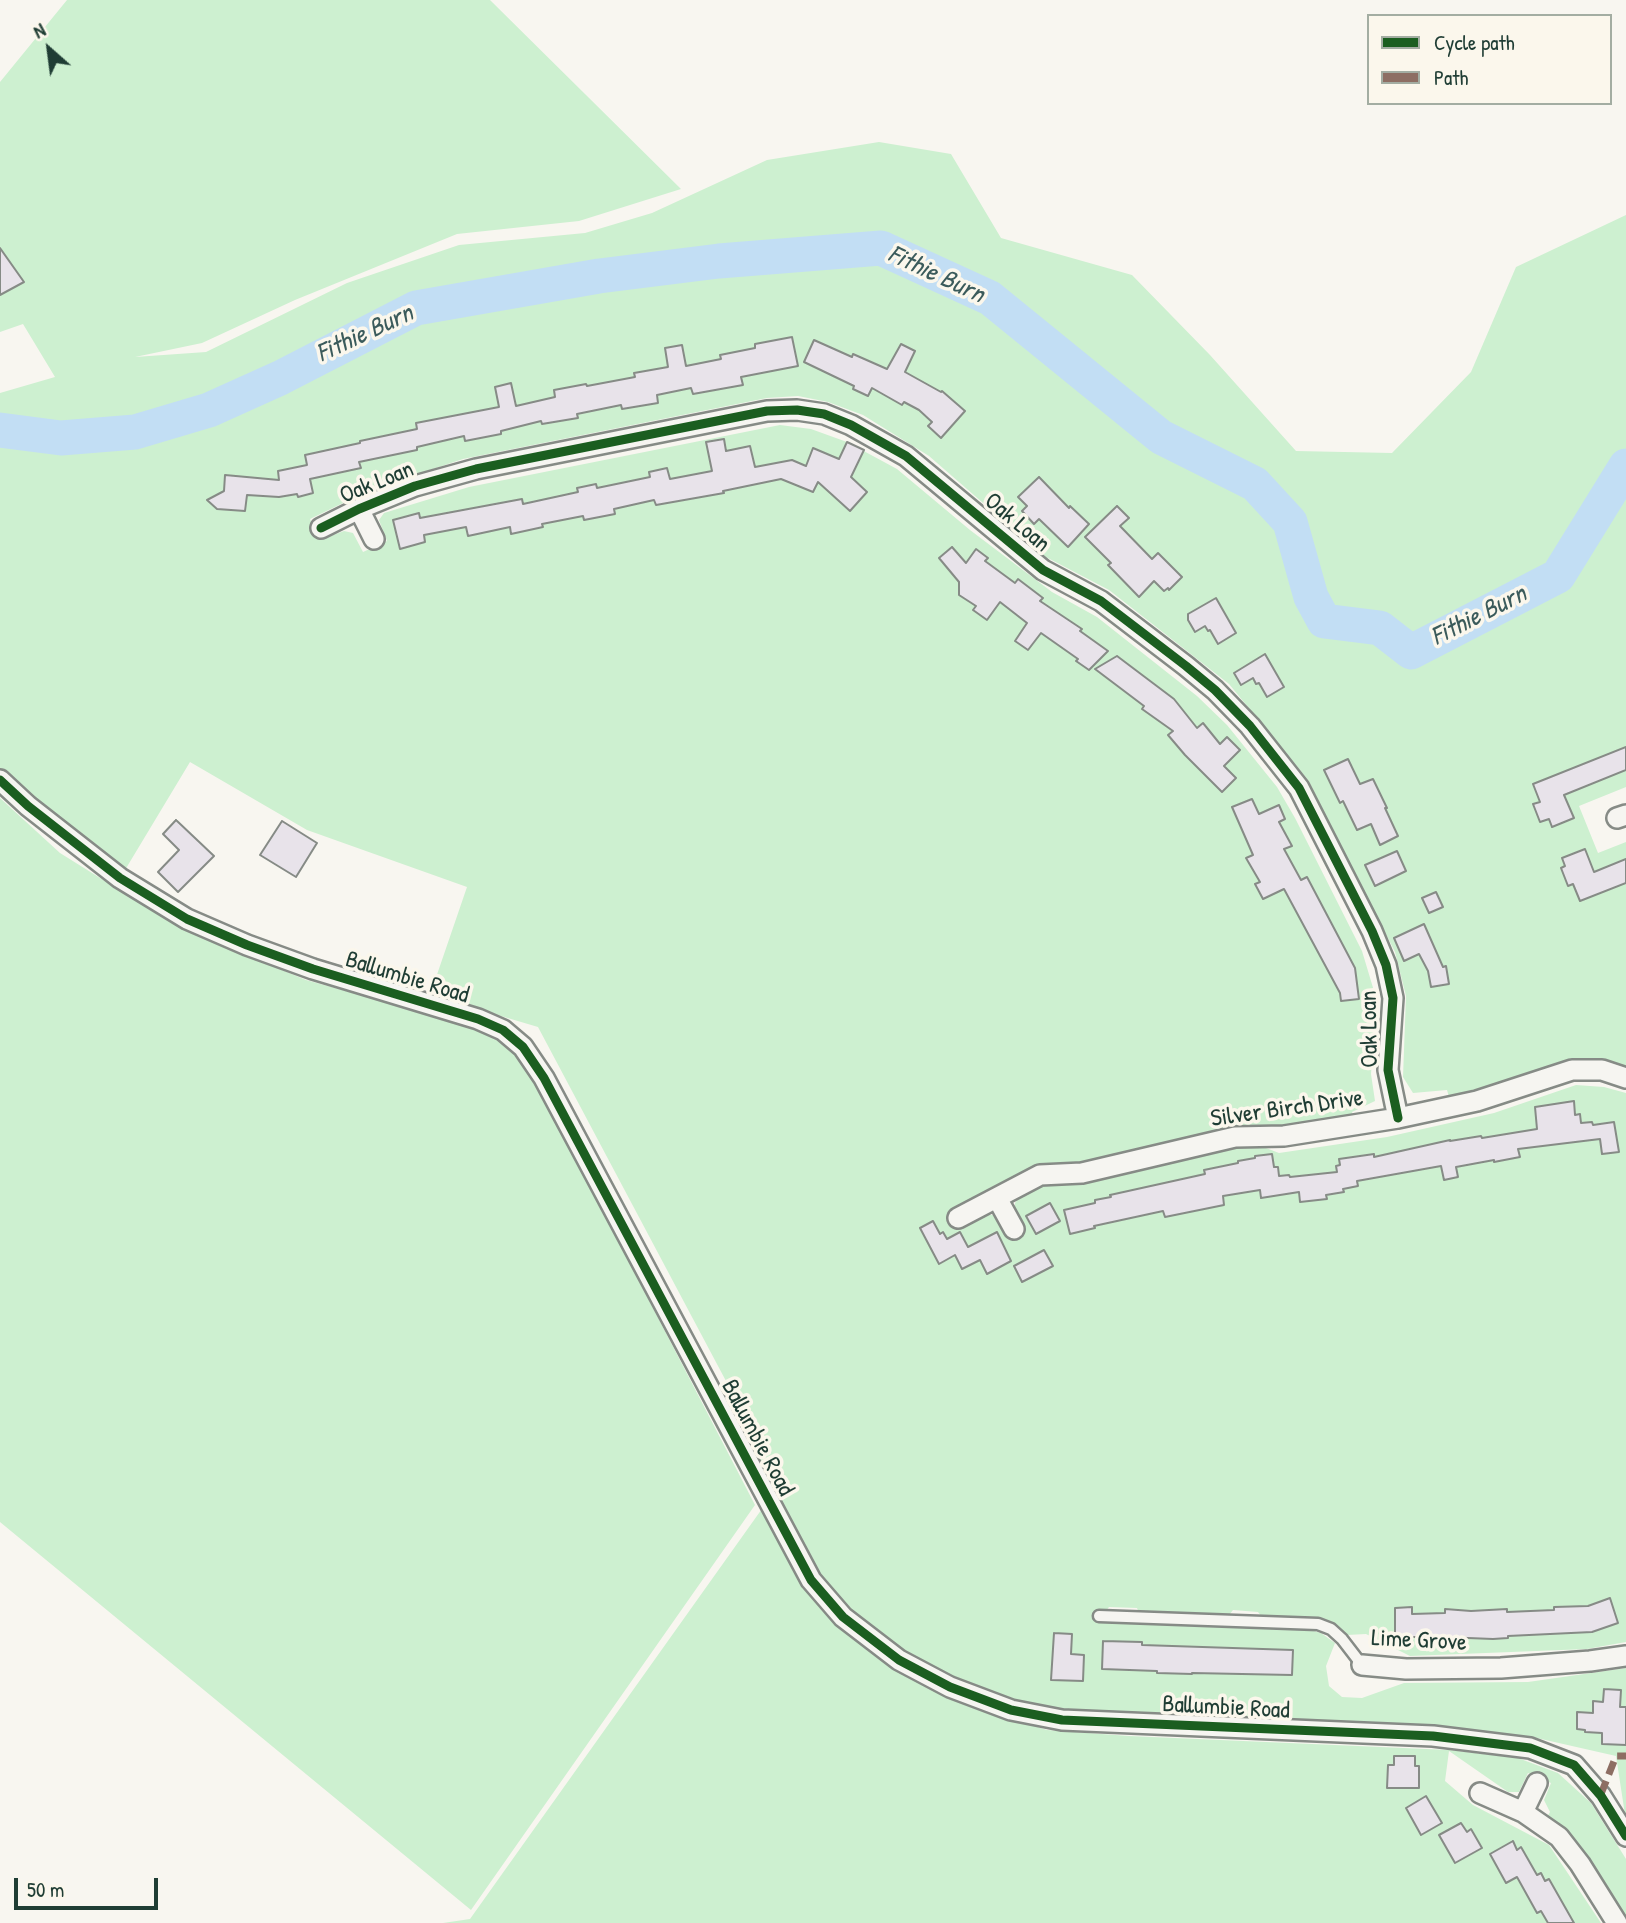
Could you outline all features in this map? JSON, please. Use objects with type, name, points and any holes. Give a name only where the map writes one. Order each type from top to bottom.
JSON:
[{"type":"street","name":"Oak Loan","points":[[321,528],[415,486],[476,469],[766,411],[797,410],[824,414],[852,425],[906,456],[1043,570],[1101,601],[1215,690],[1250,726],[1299,788],[1386,965],[1393,998],[1388,1070],[1398,1118]]},
{"type":"street","name":"Oak Loan","points":[[359,509],[374,540]]},
{"type":"street","name":"Ballumbie Road","points":[[0,780],[28,806],[120,878],[187,919],[313,969],[478,1019],[503,1030],[523,1047],[551,1090],[811,1580],[843,1617],[899,1660],[950,1687],[1012,1710],[1062,1720],[1433,1736],[1530,1748],[1574,1765],[1601,1796],[1626,1836]]},
{"type":"street","name":"Silver Birch Drive","points":[[958,1218],[1040,1175],[1082,1173],[1235,1137],[1284,1136],[1398,1118],[1477,1101],[1572,1070],[1602,1070],[1626,1078]]},
{"type":"street","points":[[997,1198],[1014,1230]]},
{"type":"street","name":"Lime Grove","points":[[1362,1665],[1406,1669],[1501,1668],[1626,1656]]},
{"type":"street","points":[[1523,1812],[1537,1783]]},
{"type":"street","points":[[1480,1793],[1523,1812],[1549,1829],[1568,1847],[1617,1923]]},
{"type":"lane","name":"Lime Grove","points":[[1099,1616],[1318,1624],[1331,1629],[1342,1639],[1362,1665]]},
{"type":"green space","points":[[67,0],[490,0],[681,189],[579,221],[457,234],[295,300],[202,343],[135,357],[206,352],[347,283],[459,245],[585,233],[652,213],[767,160],[879,142],[951,154],[1001,238],[1132,275],[1210,355],[1296,451],[1392,453],[1471,372],[1516,267],[1626,215],[1626,787],[1579,806],[1598,853],[1626,842],[1626,1067],[1593,1060],[1568,1062],[1486,1090],[1449,1097],[1447,1090],[1413,1093],[1403,1077],[1406,996],[1395,952],[1308,780],[1229,684],[1109,590],[1044,556],[929,456],[863,415],[828,402],[798,396],[767,398],[463,459],[370,490],[310,519],[320,540],[344,531],[353,533],[363,552],[387,541],[379,520],[384,513],[469,487],[780,425],[811,429],[847,442],[897,469],[970,530],[1052,592],[1097,617],[1197,696],[1227,725],[1277,787],[1362,951],[1377,1001],[1371,1074],[1375,1101],[1352,1112],[1353,1118],[1254,1133],[1237,1127],[1080,1166],[1038,1168],[955,1211],[962,1225],[981,1215],[993,1215],[1008,1233],[1022,1225],[1015,1213],[1015,1203],[1023,1192],[1051,1182],[1084,1181],[1253,1143],[1279,1153],[1387,1137],[1494,1113],[1576,1085],[1604,1087],[1626,1093],[1626,1642],[1587,1649],[1410,1656],[1366,1634],[1347,1635],[1333,1624],[1318,1618],[1262,1617],[1258,1612],[1233,1610],[1229,1615],[1139,1613],[1137,1608],[1109,1607],[1106,1611],[1099,1611],[1098,1620],[1303,1628],[1321,1633],[1335,1643],[1326,1666],[1329,1686],[1342,1697],[1362,1698],[1404,1683],[1528,1682],[1626,1668],[1626,1821],[1616,1756],[1528,1736],[1301,1720],[1061,1712],[983,1693],[980,1708],[1047,1730],[1449,1750],[1518,1758],[1558,1773],[1591,1803],[1626,1859],[1626,1920],[1584,1852],[1566,1830],[1547,1817],[1550,1812],[1544,1800],[1551,1783],[1528,1773],[1519,1792],[1508,1792],[1449,1751],[1445,1781],[1473,1805],[1549,1845],[1601,1923],[443,1923],[470,1919],[764,1506],[752,1430],[538,1027],[430,995],[467,887],[307,830],[190,762],[125,870],[33,799],[0,769],[0,393],[55,377],[23,324],[0,332],[0,291],[8,290],[0,279],[0,82]]},
{"type":"green space","points":[[0,798],[60,853],[177,926],[306,980],[477,1027],[512,1048],[536,1082],[755,1505],[471,1910],[0,1522]]},
{"type":"building","points":[[0,248],[24,282],[0,295]]},
{"type":"building","points":[[792,337],[798,366],[741,377],[743,385],[693,394],[691,388],[657,395],[658,403],[622,409],[621,405],[577,414],[578,418],[542,424],[541,421],[501,431],[501,434],[465,441],[464,436],[417,447],[417,450],[359,462],[361,468],[310,479],[313,493],[298,497],[297,494],[279,497],[247,495],[245,511],[217,509],[207,500],[224,491],[225,475],[279,480],[278,471],[307,465],[305,455],[417,429],[416,423],[499,407],[495,387],[511,383],[516,406],[555,397],[554,390],[635,377],[634,373],[668,367],[665,348],[682,345],[686,366],[721,359],[720,355],[755,348],[755,344]]},
{"type":"building","points":[[814,340],[887,369],[901,344],[915,351],[905,372],[942,391],[965,411],[941,438],[928,426],[932,422],[919,410],[904,402],[902,405],[872,388],[868,396],[853,389],[854,386],[804,362]]},
{"type":"building","points":[[724,439],[726,451],[750,446],[755,467],[792,460],[806,466],[813,448],[839,459],[847,442],[864,450],[851,477],[867,492],[850,511],[818,482],[813,492],[781,479],[656,505],[654,500],[614,509],[615,514],[584,520],[583,516],[542,524],[543,527],[511,534],[510,527],[468,536],[466,527],[424,535],[425,542],[400,549],[393,520],[419,513],[420,518],[522,499],[523,504],[578,492],[577,488],[596,484],[597,488],[650,477],[649,472],[667,468],[670,479],[712,471],[706,442]]},
{"type":"building","points":[[1039,477],[1089,524],[1068,547],[1039,519],[1034,524],[1022,511],[1027,506],[1018,497]]},
{"type":"building","points":[[1117,506],[1129,518],[1120,526],[1152,559],[1158,553],[1182,577],[1169,590],[1168,588],[1164,591],[1154,581],[1139,597],[1085,537]]},
{"type":"building","points":[[952,547],[966,563],[976,549],[988,558],[985,561],[1015,583],[1018,579],[1043,598],[1040,601],[1082,629],[1080,631],[1108,651],[1089,670],[1041,633],[1028,650],[1015,641],[1027,623],[1000,602],[987,620],[973,610],[976,606],[959,595],[959,582],[939,558]]},
{"type":"building","points":[[1216,598],[1236,633],[1218,644],[1205,626],[1195,632],[1188,620],[1188,614]]},
{"type":"building","points":[[1265,654],[1284,687],[1267,697],[1253,678],[1241,685],[1234,673]]},
{"type":"building","points":[[1117,656],[1174,699],[1197,728],[1203,723],[1220,744],[1227,737],[1240,750],[1224,766],[1236,778],[1222,792],[1168,735],[1173,731],[1095,669]]},
{"type":"building","points":[[1626,747],[1626,770],[1564,795],[1574,818],[1552,827],[1549,819],[1540,822],[1533,804],[1540,802],[1533,784]]},
{"type":"building","points":[[1348,759],[1360,784],[1373,779],[1398,836],[1380,845],[1371,824],[1357,830],[1324,770]]},
{"type":"building","points":[[1252,799],[1259,814],[1279,805],[1285,819],[1279,822],[1292,846],[1284,849],[1301,880],[1307,877],[1355,968],[1359,999],[1341,1001],[1340,993],[1284,889],[1263,899],[1255,884],[1260,882],[1246,858],[1253,855],[1232,807]]},
{"type":"building","points":[[176,820],[214,856],[178,892],[158,872],[179,850],[163,834]]},
{"type":"building","points":[[282,821],[317,843],[296,877],[260,855]]},
{"type":"building","points":[[1585,849],[1594,872],[1626,859],[1626,883],[1580,901],[1573,884],[1568,886],[1561,868],[1565,866],[1562,858]]},
{"type":"building","points":[[1397,851],[1406,871],[1375,886],[1365,865]]},
{"type":"building","points":[[1436,892],[1443,907],[1429,913],[1422,898]]},
{"type":"building","points":[[1424,924],[1443,967],[1446,966],[1449,984],[1431,987],[1428,971],[1419,954],[1404,961],[1394,938]]},
{"type":"building","points":[[1574,1101],[1575,1115],[1580,1114],[1581,1123],[1592,1122],[1593,1125],[1614,1122],[1619,1152],[1602,1154],[1600,1139],[1518,1149],[1520,1157],[1456,1167],[1458,1177],[1444,1180],[1441,1166],[1357,1181],[1358,1186],[1326,1195],[1327,1199],[1300,1202],[1299,1192],[1261,1198],[1260,1190],[1223,1196],[1224,1205],[1165,1217],[1163,1211],[1070,1234],[1064,1210],[1095,1203],[1095,1200],[1111,1197],[1110,1195],[1205,1174],[1204,1170],[1238,1163],[1255,1156],[1272,1154],[1279,1176],[1337,1172],[1339,1159],[1374,1154],[1374,1157],[1450,1140],[1537,1129],[1535,1107]]},
{"type":"building","points":[[1050,1203],[1060,1221],[1036,1234],[1026,1216]]},
{"type":"building","points":[[933,1221],[940,1234],[943,1232],[947,1239],[960,1232],[968,1247],[997,1232],[1011,1261],[987,1274],[980,1260],[962,1269],[955,1255],[939,1264],[920,1228]]},
{"type":"building","points":[[1044,1250],[1053,1266],[1022,1282],[1014,1266]]},
{"type":"building","points":[[1610,1598],[1618,1623],[1592,1632],[1493,1639],[1395,1637],[1395,1608],[1412,1607],[1412,1614],[1445,1613],[1445,1609],[1507,1609],[1507,1612],[1554,1610],[1554,1607],[1588,1606]]},
{"type":"building","points":[[1054,1633],[1072,1634],[1071,1654],[1084,1655],[1083,1681],[1051,1680]]},
{"type":"building","points":[[1103,1641],[1142,1642],[1142,1645],[1293,1650],[1292,1675],[1157,1673],[1102,1669]]},
{"type":"building","points":[[1604,1689],[1621,1690],[1620,1707],[1626,1707],[1626,1745],[1602,1744],[1602,1733],[1577,1729],[1577,1712],[1593,1713],[1593,1701],[1603,1702]]},
{"type":"building","points":[[1394,1756],[1415,1756],[1415,1766],[1419,1766],[1419,1788],[1387,1788],[1388,1765],[1394,1765]]},
{"type":"building","points":[[1426,1796],[1442,1823],[1421,1835],[1406,1808]]},
{"type":"building","points":[[1461,1823],[1467,1832],[1471,1829],[1482,1848],[1455,1863],[1439,1835]]},
{"type":"building","points":[[1513,1841],[1517,1850],[1521,1847],[1537,1875],[1541,1873],[1545,1881],[1549,1879],[1574,1923],[1548,1923],[1541,1911],[1537,1913],[1517,1877],[1506,1883],[1490,1854]]},
{"type":"waterway","name":"Fithie Burn","points":[[0,430],[61,438],[135,432],[209,410],[280,378],[416,308],[599,276],[719,261],[881,248],[990,298],[1161,437],[1255,484],[1290,522],[1311,597],[1324,621],[1380,628],[1411,652],[1558,576],[1626,466]]},
{"type":"marked path","points":[[1601,1794],[1616,1756],[1626,1756]]},
{"type":"cycle path","points":[[321,528],[415,486],[476,469],[767,411],[797,410],[824,414],[851,425],[906,456],[1043,570],[1101,601],[1186,666],[1215,690],[1250,726],[1299,788],[1372,931],[1386,965],[1393,998],[1388,1070],[1398,1118]]},
{"type":"cycle path","points":[[0,780],[28,806],[120,878],[187,919],[313,969],[478,1019],[503,1030],[523,1047],[544,1078],[811,1580],[843,1617],[899,1660],[950,1687],[1011,1710],[1062,1720],[1433,1736],[1530,1748],[1574,1765],[1601,1796],[1626,1836]]}]
